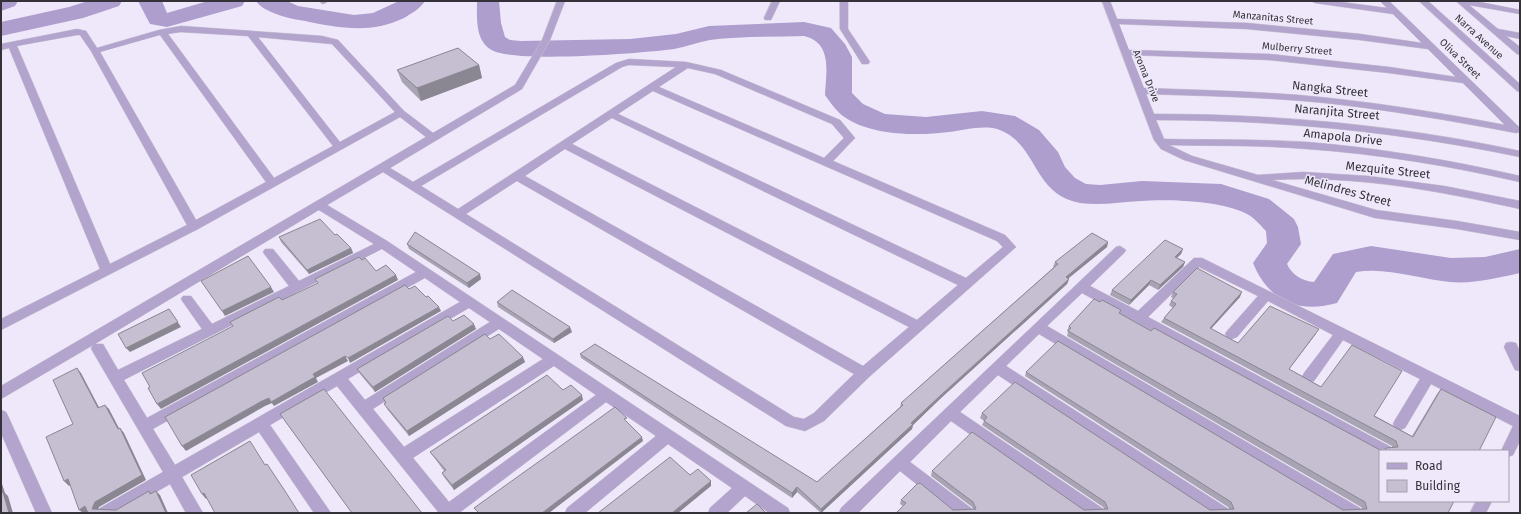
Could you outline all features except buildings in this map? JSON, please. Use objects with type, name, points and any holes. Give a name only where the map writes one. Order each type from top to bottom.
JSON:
[{"type":"street","points":[[1,393],[432,137],[519,87],[546,40],[560,1]]},
{"type":"street","points":[[768,18],[776,1]]},
{"type":"street","points":[[844,1],[844,29],[865,62]]},
{"type":"street","name":"Aroma Drive","points":[[1106,1],[1124,52],[1161,142],[1174,152]]},
{"type":"street","points":[[1315,1],[1395,12]]},
{"type":"street","name":"Oliva Street","points":[[1384,1],[1518,132]]},
{"type":"street","name":"Narra Avenue","points":[[1423,1],[1520,89]]},
{"type":"street","points":[[1461,1],[1520,12]]},
{"type":"street","points":[[1461,1],[1520,52]]},
{"type":"street","name":"Manzanitas Street","points":[[1113,21],[1247,26],[1360,37],[1431,47]]},
{"type":"street","points":[[95,50],[162,32],[181,29],[322,39],[335,42],[401,113],[432,137]]},
{"type":"street","points":[[1495,31],[1520,36]]},
{"type":"street","points":[[1,47],[77,32],[83,33],[95,50],[194,226]]},
{"type":"street","points":[[162,32],[272,183]]},
{"type":"street","points":[[251,34],[339,147]]},
{"type":"street","points":[[12,45],[106,270]]},
{"type":"street","name":"Mulberry Street","points":[[1124,52],[1269,57],[1389,70],[1466,81]]},
{"type":"street","points":[[414,186],[619,65],[629,62],[686,66],[718,72],[836,122],[850,138],[826,162]]},
{"type":"street","points":[[459,214],[686,66]]},
{"type":"street","points":[[382,167],[791,422],[805,425],[819,417],[864,374],[1010,247],[1001,238],[654,88]]},
{"type":"street","name":"Nangka Street","points":[[1140,91],[1323,100],[1426,113],[1518,132]]},
{"type":"street","points":[[1,325],[194,226],[401,113]]},
{"type":"street","points":[[613,115],[968,284]]},
{"type":"street","name":"Naranjita Street","points":[[1150,117],[1213,116],[1319,122],[1402,131],[1520,154]]},
{"type":"street","name":"Amapola Drive","points":[[1161,142],[1269,144],[1325,147],[1415,159],[1487,171],[1520,179]]},
{"type":"street","points":[[566,145],[918,326]]},
{"type":"street","name":"Melindres Street","points":[[1174,152],[1188,158],[1375,214],[1457,225],[1520,236]]},
{"type":"street","points":[[517,176],[864,374]]},
{"type":"street","name":"Mezquite Street","points":[[1250,177],[1317,176],[1374,180],[1419,185],[1520,205]]},
{"type":"street","points":[[318,205],[383,244],[468,303],[607,394],[782,513]]},
{"type":"street","points":[[116,378],[383,244]]},
{"type":"street","points":[[846,513],[1038,327],[1120,250]]},
{"type":"street","points":[[269,252],[297,287]]},
{"type":"street","points":[[1139,318],[1198,261],[1520,423]]},
{"type":"street","points":[[144,426],[425,273]]},
{"type":"street","points":[[1082,287],[1384,450]]},
{"type":"street","points":[[1232,334],[1266,295]]},
{"type":"street","points":[[187,299],[210,330]]},
{"type":"street","points":[[106,513],[468,303]]},
{"type":"street","points":[[363,408],[499,323]]},
{"type":"street","points":[[1038,327],[1354,513]]},
{"type":"street","points":[[1309,377],[1341,333]]},
{"type":"street","points":[[1511,347],[1520,366]]},
{"type":"street","points":[[98,348],[195,513]]},
{"type":"street","points":[[403,456],[554,359]]},
{"type":"street","points":[[997,367],[1221,513]]},
{"type":"street","points":[[1400,424],[1428,376]]},
{"type":"street","points":[[339,378],[449,512],[607,394]]},
{"type":"street","points":[[950,412],[1096,513]]},
{"type":"street","points":[[1,416],[44,513]]},
{"type":"street","points":[[261,423],[323,513]]},
{"type":"street","points":[[1508,450],[1520,426]]},
{"type":"street","points":[[573,513],[668,435]]},
{"type":"street","points":[[899,462],[965,513]]},
{"type":"street","points":[[716,513],[744,488]]},
{"type":"waterway","points":[[1,4],[7,1]]},
{"type":"waterway","points":[[1,29],[75,13],[111,1]]},
{"type":"waterway","points":[[149,1],[152,3],[158,19],[167,20],[234,1]]},
{"type":"waterway","points":[[267,1],[293,12],[328,19],[354,22],[366,22],[390,16],[414,1]]},
{"type":"waterway","points":[[488,1],[489,23],[494,39],[497,43],[509,48],[630,46],[676,41],[709,33],[730,31],[804,29],[822,33],[833,44],[839,57],[839,95],[853,110],[879,122],[926,126],[982,119],[1005,122],[1029,136],[1043,152],[1051,170],[1064,185],[1080,193],[1100,195],[1142,191],[1221,194],[1258,206],[1282,227],[1284,244],[1270,263],[1274,272],[1284,285],[1298,292],[1315,295],[1324,294],[1345,262],[1371,258],[1451,270],[1485,269],[1520,261]]}]
